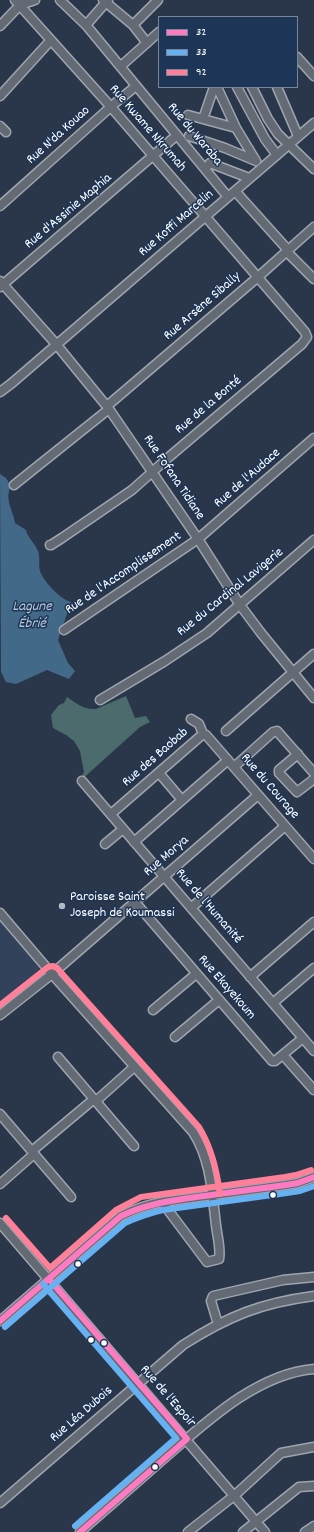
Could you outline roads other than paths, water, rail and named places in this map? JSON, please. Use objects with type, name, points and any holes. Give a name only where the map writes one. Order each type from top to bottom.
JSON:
[{"type":"street","points":[[0,26],[18,3],[35,0]]},
{"type":"street","name":"Rue du Waraba","points":[[60,0],[86,25],[121,66],[228,197]]},
{"type":"street","points":[[133,25],[158,0]]},
{"type":"street","points":[[86,25],[106,1],[133,25],[146,43]]},
{"type":"street","name":"Rue Kwame Nkrumah","points":[[18,3],[154,156],[258,277]]},
{"type":"street","points":[[121,66],[158,33]]},
{"type":"street","points":[[0,96],[51,40]]},
{"type":"street","points":[[298,58],[314,76]]},
{"type":"street","name":"Rue N'da Kouao","points":[[0,206],[136,86]]},
{"type":"street","points":[[203,119],[216,88]]},
{"type":"street","points":[[216,88],[236,128],[256,160]]},
{"type":"street","points":[[238,88],[265,139],[277,154]]},
{"type":"street","points":[[252,88],[268,119],[278,134],[314,169]]},
{"type":"street","points":[[277,88],[298,136]]},
{"type":"street","points":[[188,115],[236,128]]},
{"type":"street","name":"Rue Koffi Marcelin","points":[[0,392],[314,123]]},
{"type":"street","name":"Rue d'Assinie Maphia","points":[[1,284],[177,135]]},
{"type":"street","points":[[189,136],[225,148],[256,160],[264,165]]},
{"type":"street","points":[[205,169],[210,163],[249,178]]},
{"type":"street","points":[[235,190],[287,251],[314,279]]},
{"type":"street","name":"Rue Arsène Sibally","points":[[14,485],[108,407],[314,227]]},
{"type":"street","name":"Rue de la Bonté","points":[[50,545],[51,546],[122,498],[305,341],[307,337],[305,332],[258,277]]},
{"type":"street","name":"Rue Fofana Tidiane","points":[[1,284],[56,344],[108,407],[154,472],[240,605],[292,673],[314,698]]},
{"type":"street","name":"Rue de l'Audace","points":[[198,539],[314,438]]},
{"type":"street","name":"Rue de l'Accomplissement","points":[[64,630],[198,539]]},
{"type":"street","name":"Rue du Cardinal Lavigerie","points":[[100,700],[171,657],[207,633],[314,540]]},
{"type":"street","points":[[226,731],[314,654]]},
{"type":"street","name":"Rue des Baobab","points":[[111,814],[203,734],[199,724],[191,719]]},
{"type":"street","points":[[134,842],[182,800],[275,731],[277,731],[314,773]]},
{"type":"street","name":"Rue du Courage","points":[[203,734],[206,735],[231,763],[314,859]]},
{"type":"street","points":[[298,754],[279,770],[280,773],[297,792],[314,779]]},
{"type":"street","points":[[159,773],[182,800]]},
{"type":"street","name":"Rue de l'Humanité","points":[[82,781],[314,1051]]},
{"type":"street","name":"Rue Morya","points":[[0,1015],[52,974],[258,795]]},
{"type":"street","points":[[191,908],[285,826]]},
{"type":"street","points":[[105,844],[123,828]]},
{"type":"street","name":"Rue Ekayekoum","points":[[135,902],[218,1000],[272,1060],[275,1061],[283,1054]]},
{"type":"street","points":[[0,913],[201,1144],[206,1159],[212,1195],[220,1256],[217,1260],[207,1262],[162,1202]]},
{"type":"street","points":[[250,977],[314,922]]},
{"type":"street","points":[[273,1003],[311,971],[314,981]]},
{"type":"street","points":[[154,1010],[196,974]]},
{"type":"street","points":[[175,1037],[218,1000]]},
{"type":"street","points":[[303,1038],[283,1054],[314,1090]]},
{"type":"street","points":[[58,1057],[134,1146]]},
{"type":"street","points":[[0,1184],[33,1153],[134,1067]]},
{"type":"street","points":[[0,1114],[71,1197]]},
{"type":"street","points":[[0,1321],[121,1216],[144,1206],[162,1202],[298,1183],[314,1176]]},
{"type":"street","name":"Rue de l'Espoir","points":[[0,1223],[235,1495],[265,1532]]},
{"type":"street","points":[[218,1324],[211,1301],[213,1296],[283,1280],[314,1277]]},
{"type":"street","name":"Rue Léa Dubois","points":[[0,1503],[183,1345],[218,1324],[240,1314],[270,1304],[314,1296]]},
{"type":"street","points":[[80,1532],[187,1440],[235,1402],[260,1386],[279,1377],[303,1370],[314,1369]]},
{"type":"street","points":[[188,1532],[235,1495],[281,1453],[314,1447]]},
{"type":"street","points":[[243,1532],[256,1520],[299,1487],[314,1486]]},
{"type":"street","points":[[305,1532],[314,1526]]},
{"type":"water","name":"Lagune Ébrié","points":[[0,474],[6,478],[11,486],[8,495],[15,523],[26,530],[38,551],[39,568],[42,575],[57,594],[71,602],[58,640],[68,663],[75,671],[69,679],[47,670],[16,684],[6,682],[1,672]]},
{"type":"place","name":"Paroisse Saint Joseph de Koumassi","points":[[62,906]]}]
